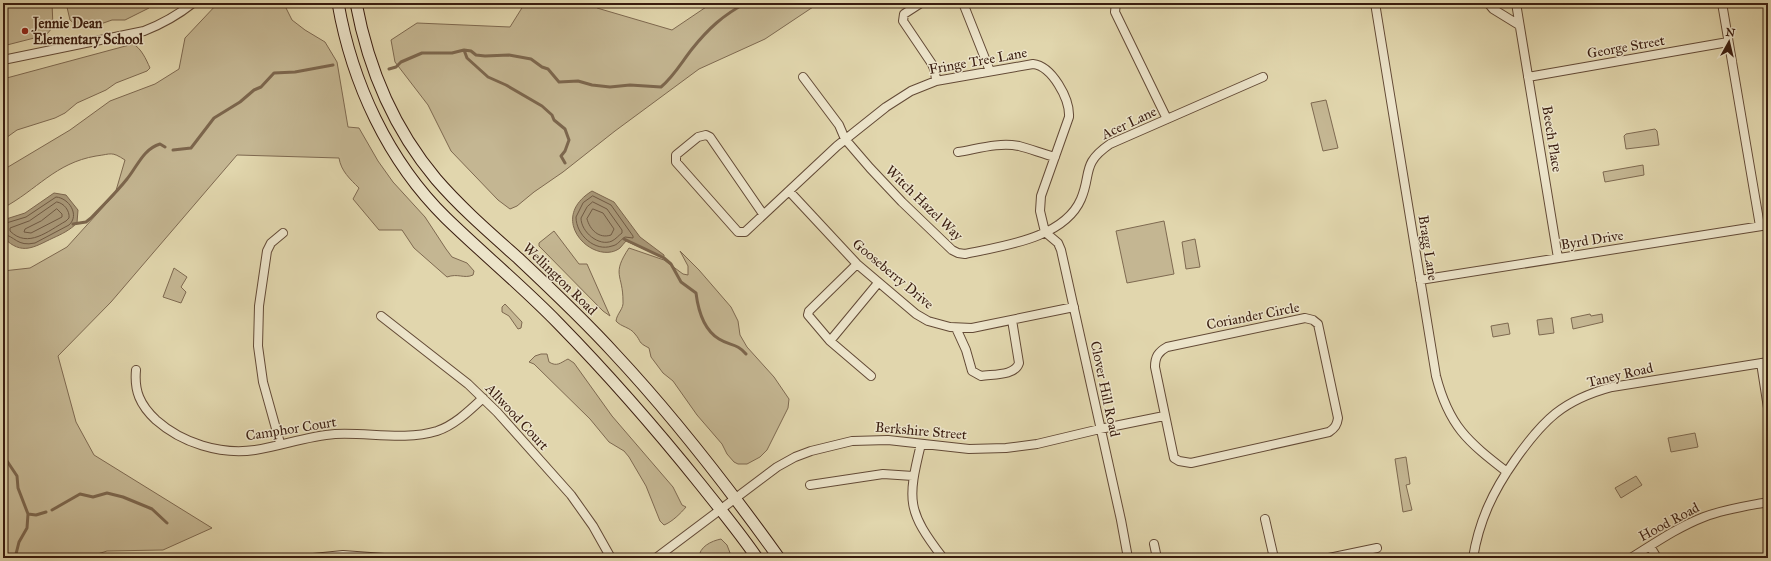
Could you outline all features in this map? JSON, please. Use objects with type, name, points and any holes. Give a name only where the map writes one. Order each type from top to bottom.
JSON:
[{"type":"main road","name":"Wellington Road","points":[[338,3],[352,65],[364,94],[388,142],[420,189],[445,217],[539,304],[589,355],[671,447],[729,504],[779,558]]},
{"type":"main road","name":"Wellington Road","points":[[356,3],[361,29],[384,94],[398,124],[424,163],[466,211],[567,305],[614,352],[671,418],[729,504],[758,558]]},
{"type":"street","points":[[3,60],[144,31],[181,13],[193,3]]},
{"type":"street","points":[[921,3],[904,14],[903,21],[932,64],[936,81]]},
{"type":"street","points":[[963,3],[990,71]]},
{"type":"street","points":[[1116,3],[1114,12],[1167,119]]},
{"type":"street","name":"Bragg Lane","points":[[1376,3],[1436,376],[1444,403],[1451,418],[1476,448],[1507,472]]},
{"type":"street","points":[[1488,3],[1493,9],[1519,25]]},
{"type":"street","name":"Beech Place","points":[[1516,3],[1558,258]]},
{"type":"street","points":[[1722,3],[1728,42],[1764,225]]},
{"type":"street","name":"George Street","points":[[1528,77],[1728,42]]},
{"type":"street","name":"Fringe Tree Lane","points":[[763,214],[710,137],[701,135],[676,155],[676,162],[738,232],[745,232],[845,139],[886,107],[911,91],[936,81],[1040,64],[1046,68],[1066,97],[1069,109],[1069,117],[1041,196],[1041,221],[1045,232]]},
{"type":"street","points":[[803,77],[839,125],[845,139]]},
{"type":"street","name":"Acer Lane","points":[[1045,232],[1068,217],[1076,207],[1084,189],[1087,172],[1091,163],[1102,150],[1110,144],[1263,77]]},
{"type":"street","name":"Witch Hazel Way","points":[[845,139],[902,202],[952,250],[958,253],[965,254],[1020,242],[1045,232]]},
{"type":"street","points":[[958,152],[1009,145],[1018,146],[1055,157]]},
{"type":"street","name":"Gooseberry Drive","points":[[789,191],[857,264],[878,283],[916,314],[939,325],[956,328],[972,328],[1074,307]]},
{"type":"street","name":"Byrd Drive","points":[[1420,280],[1764,225]]},
{"type":"street","name":"Clover Hill Road","points":[[1045,232],[1058,244],[1061,250],[1121,520],[1128,558]]},
{"type":"street","points":[[280,443],[259,363],[257,329],[266,256],[271,243],[283,233]]},
{"type":"street","points":[[857,264],[809,311],[810,318],[830,341],[872,376]]},
{"type":"street","points":[[830,341],[878,283]]},
{"type":"street","name":"Allwood Court","points":[[380,316],[483,398],[571,495],[593,526],[611,558]]},
{"type":"street","name":"Coriander Circle","points":[[1305,318],[1313,320],[1318,324],[1338,418],[1337,424],[1329,432],[1186,464],[1179,462],[1174,458],[1164,416],[1154,367],[1157,355],[1167,347],[1305,318]]},
{"type":"street","points":[[956,328],[966,350],[970,367],[976,374],[981,376],[1012,372],[1018,367],[1019,363],[1012,320]]},
{"type":"street","points":[[1765,362],[1768,408]]},
{"type":"street","name":"Taney Road","points":[[1473,558],[1476,538],[1487,505],[1507,472],[1533,435],[1545,422],[1565,406],[1586,395],[1612,387],[1765,362]]},
{"type":"street","name":"Camphor Court","points":[[136,370],[136,392],[145,408],[162,425],[189,441],[223,450],[254,450],[280,443],[335,434],[405,435],[437,431],[459,419],[483,398]]},
{"type":"street","points":[[1100,429],[1164,416]]},
{"type":"street","name":"Berkshire Street","points":[[656,558],[777,467],[795,457],[831,445],[868,439],[969,449],[1006,448],[1037,444],[1100,429]]},
{"type":"street","points":[[921,444],[913,476],[913,504],[915,515],[927,537],[943,558]]},
{"type":"street","points":[[810,485],[884,474],[913,476]]},
{"type":"street","name":"Hood Road","points":[[1631,558],[1685,525],[1704,517],[1732,509],[1768,502]]},
{"type":"street","points":[[1265,519],[1274,558]]},
{"type":"street","points":[[1154,544],[1158,558]]},
{"type":"street","points":[[1650,546],[1657,558]]},
{"type":"street","points":[[1328,558],[1377,548]]},
{"type":"street","points":[[313,558],[343,555],[384,558]]},
{"type":"shaded area","name":"Jennie Dean Elementary School","points":[[3,3],[52,3],[53,27],[46,35],[3,46]]},
{"type":"shaded area","points":[[66,3],[153,3],[149,8],[125,20],[112,20],[92,27],[78,27],[70,20]]},
{"type":"shaded area","points":[[218,3],[286,3],[286,8],[292,20],[325,42],[337,62],[348,127],[359,128],[378,161],[393,182],[425,217],[452,257],[467,263],[474,271],[473,275],[447,277],[414,248],[402,230],[379,230],[353,199],[359,188],[344,171],[339,158],[237,155],[111,302],[58,356],[76,422],[94,455],[212,528],[163,550],[107,551],[85,558],[3,558],[3,271],[30,268],[67,247],[115,194],[125,160],[117,155],[111,154],[96,156],[69,165],[3,208],[3,170],[70,130],[110,101],[155,84],[179,69],[185,38]]},
{"type":"shaded area","points":[[525,3],[598,3],[597,8],[672,30],[712,3],[819,3],[765,39],[699,69],[615,131],[563,172],[517,206],[510,209],[498,200],[451,151],[428,105],[395,62],[391,40],[417,23],[510,27]]},
{"type":"shaded area","points":[[133,44],[141,51],[145,58],[150,68],[147,71],[116,83],[106,90],[77,103],[65,113],[55,118],[17,130],[3,140],[3,79]]},
{"type":"shaded area","points":[[1326,100],[1338,148],[1323,151],[1311,103]]},
{"type":"shaded area","points":[[1655,129],[1657,131],[1659,145],[1626,149],[1624,136],[1626,134]]},
{"type":"shaded area","points":[[1643,165],[1644,175],[1605,182],[1603,172]]},
{"type":"shaded area","points":[[1164,221],[1174,274],[1127,283],[1116,231]]},
{"type":"shaded area","points":[[554,231],[579,264],[587,264],[610,316],[603,311],[539,246],[539,243]]},
{"type":"shaded area","points":[[1195,239],[1200,267],[1186,269],[1182,242]]},
{"type":"shaded area","points":[[629,248],[664,260],[683,274],[688,275],[688,266],[680,251],[699,270],[731,307],[738,321],[740,335],[747,347],[774,377],[789,399],[788,408],[767,450],[760,457],[747,464],[738,464],[734,462],[727,454],[722,444],[697,415],[673,381],[663,373],[651,357],[649,348],[641,343],[633,332],[616,321],[623,304],[623,292],[619,274],[620,264]]},
{"type":"shaded area","points":[[174,268],[187,277],[181,287],[186,292],[181,303],[163,297]]},
{"type":"shaded area","points":[[505,304],[522,322],[521,328],[518,329],[509,316],[502,312],[502,307]]},
{"type":"shaded area","points":[[1590,314],[1591,316],[1602,314],[1603,322],[1573,329],[1571,318]]},
{"type":"shaded area","points":[[1552,318],[1554,333],[1539,335],[1537,320]]},
{"type":"shaded area","points":[[1508,323],[1510,334],[1493,337],[1491,326]]},
{"type":"shaded area","points":[[547,354],[549,362],[554,364],[558,364],[568,359],[574,363],[612,416],[673,487],[682,505],[686,507],[673,520],[664,525],[660,521],[646,486],[629,457],[624,451],[609,442],[590,419],[534,364],[529,362],[535,356]]},
{"type":"shaded area","points":[[1695,433],[1698,447],[1671,452],[1668,438]]},
{"type":"shaded area","points":[[1406,457],[1410,484],[1406,485],[1412,510],[1403,512],[1395,459]]},
{"type":"shaded area","points":[[1636,476],[1642,485],[1621,498],[1615,488]]},
{"type":"shaded area","points":[[721,539],[727,545],[732,558],[699,558],[701,551],[706,545]]},
{"type":"water","points":[[592,191],[614,202],[640,237],[664,255],[664,258],[626,241],[620,248],[610,252],[598,251],[588,246],[579,238],[574,227],[573,215],[579,203]]},
{"type":"water","points":[[54,193],[66,195],[78,210],[77,223],[69,230],[34,247],[22,248],[10,244],[4,238],[3,220],[25,213]]},
{"type":"waterway","points":[[389,69],[396,67],[401,62],[422,53],[452,53],[464,50],[471,51],[476,55],[509,55],[531,59],[542,67],[548,69],[559,82],[578,81],[592,85],[610,87],[630,85],[661,87],[710,29],[730,12],[746,3]]},
{"type":"waterway","points":[[464,50],[467,58],[488,77],[506,85],[542,106],[552,115],[554,120],[565,129],[569,140],[565,151],[561,156],[565,163]]},
{"type":"waterway","points":[[173,150],[191,148],[214,118],[240,102],[254,90],[261,87],[274,73],[295,72],[333,65]]},
{"type":"waterway","points":[[73,224],[86,222],[91,218],[123,184],[149,150],[160,144],[165,147]]},
{"type":"waterway","points":[[624,239],[664,258],[671,264],[681,282],[696,293],[700,312],[709,330],[719,339],[740,348],[746,354]]},
{"type":"waterway","points":[[3,452],[5,458],[17,476],[18,488],[28,514],[27,528],[19,542],[15,558]]},
{"type":"waterway","points":[[52,510],[80,494],[93,497],[107,493],[123,497],[152,509],[167,523]]},
{"type":"waterway","points":[[28,514],[36,515],[46,512]]},
{"type":"place","name":"Jennie Dean Elementary School","points":[[25,31]]}]
